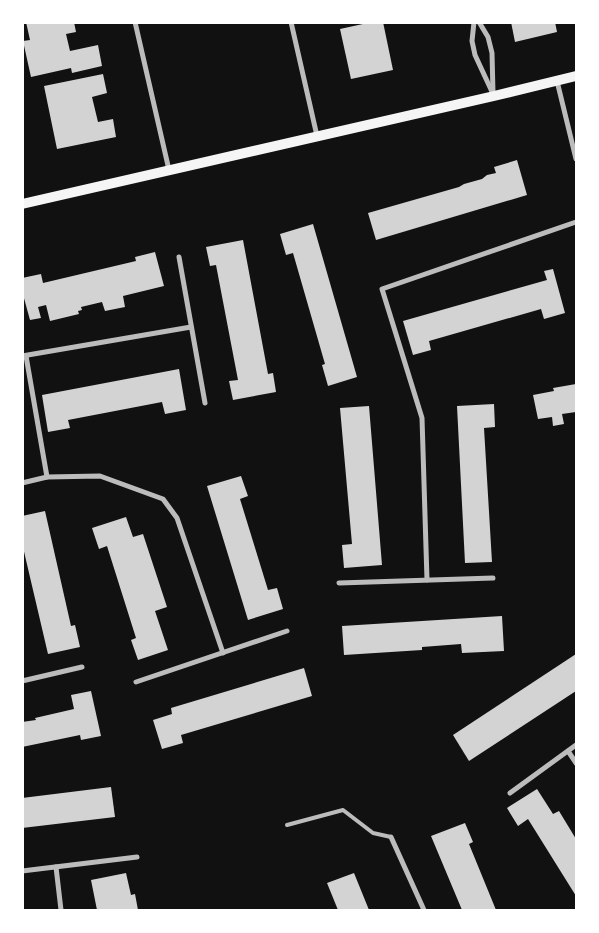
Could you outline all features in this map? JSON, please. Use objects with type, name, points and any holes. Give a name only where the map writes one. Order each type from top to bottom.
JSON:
[{"type":"main road","points":[[22,204],[576,76]]},
{"type":"street","points":[[135,22],[169,170]]},
{"type":"street","points":[[291,22],[318,136]]},
{"type":"street","points":[[474,22],[472,41],[475,55],[494,96]]},
{"type":"street","points":[[478,22],[488,37],[492,53],[494,96]]},
{"type":"street","points":[[556,80],[576,158]]},
{"type":"street","points":[[427,580],[422,418],[382,289],[576,222]]},
{"type":"street","points":[[179,257],[205,403]]},
{"type":"street","points":[[47,477],[24,356],[192,327]]},
{"type":"street","points":[[22,483],[47,477],[100,476],[163,500],[177,518],[223,652]]},
{"type":"street","points":[[339,583],[493,578]]},
{"type":"street","points":[[136,682],[287,631]]},
{"type":"street","points":[[22,681],[82,667]]},
{"type":"street","points":[[510,793],[576,745]]},
{"type":"street","points":[[568,751],[576,763]]},
{"type":"street","points":[[390,837],[424,910]]},
{"type":"street","points":[[22,871],[137,857]]},
{"type":"street","points":[[56,867],[61,910]]},
{"type":"lane","points":[[287,825],[342,810],[373,833],[390,837]]},
{"type":"building","points":[[26,22],[74,22],[76,32],[66,34],[70,51],[98,45],[102,66],[72,73],[71,68],[31,77],[23,41],[30,40]]},
{"type":"building","points":[[372,22],[383,22],[393,70],[351,79],[340,29]]},
{"type":"building","points":[[511,22],[555,22],[557,32],[515,42]]},
{"type":"building","points":[[103,74],[107,93],[92,97],[98,122],[113,119],[116,137],[57,149],[44,86]]},
{"type":"building","points":[[517,160],[527,195],[376,240],[368,213],[482,179],[487,175],[496,173],[494,167]]},
{"type":"building","points":[[313,224],[357,377],[328,386],[322,365],[325,364],[293,253],[286,255],[280,234]]},
{"type":"building","points":[[243,240],[268,374],[273,373],[276,392],[233,400],[229,381],[238,380],[216,265],[210,266],[206,247]]},
{"type":"building","points":[[155,252],[164,286],[123,296],[125,307],[105,311],[102,302],[81,307],[82,310],[78,311],[79,314],[50,321],[46,305],[38,307],[41,318],[30,320],[22,291],[22,278],[41,274],[43,283],[136,261],[135,257]]},
{"type":"building","points":[[553,269],[565,313],[544,319],[541,309],[429,341],[431,350],[413,355],[403,321],[547,280],[544,271]]},
{"type":"building","points":[[179,369],[186,410],[165,414],[162,402],[68,420],[70,428],[48,432],[42,395]]},
{"type":"building","points":[[576,384],[576,412],[562,414],[564,424],[553,426],[552,417],[538,419],[533,395],[554,391],[553,388]]},
{"type":"building","points":[[494,404],[495,427],[484,428],[492,562],[465,563],[457,406]]},
{"type":"building","points":[[369,406],[382,565],[344,568],[342,545],[352,544],[340,408]]},
{"type":"building","points":[[241,476],[248,496],[240,499],[268,590],[277,588],[283,609],[248,620],[207,486]]},
{"type":"building","points":[[45,511],[71,626],[75,625],[80,647],[48,654],[22,543],[22,516]]},
{"type":"building","points":[[126,517],[133,537],[143,534],[167,607],[155,611],[168,650],[138,660],[131,640],[136,638],[107,546],[99,549],[92,528]]},
{"type":"building","points":[[502,616],[504,651],[462,653],[461,644],[422,647],[422,650],[344,655],[342,626]]},
{"type":"building","points":[[576,654],[576,691],[469,761],[453,735]]},
{"type":"building","points":[[304,668],[312,696],[181,735],[183,743],[162,749],[153,720],[172,714],[171,708]]},
{"type":"building","points":[[91,691],[101,736],[81,740],[80,735],[22,747],[22,722],[74,709],[71,695]]},
{"type":"building","points":[[111,787],[115,817],[22,828],[22,798]]},
{"type":"building","points":[[537,789],[553,814],[559,811],[576,839],[576,896],[528,819],[518,826],[507,808]]},
{"type":"building","points":[[465,823],[473,842],[469,844],[496,910],[462,910],[431,836]]},
{"type":"building","points":[[126,873],[131,895],[135,894],[138,910],[97,910],[91,880]]},
{"type":"building","points":[[354,873],[369,910],[338,910],[327,883]]}]
